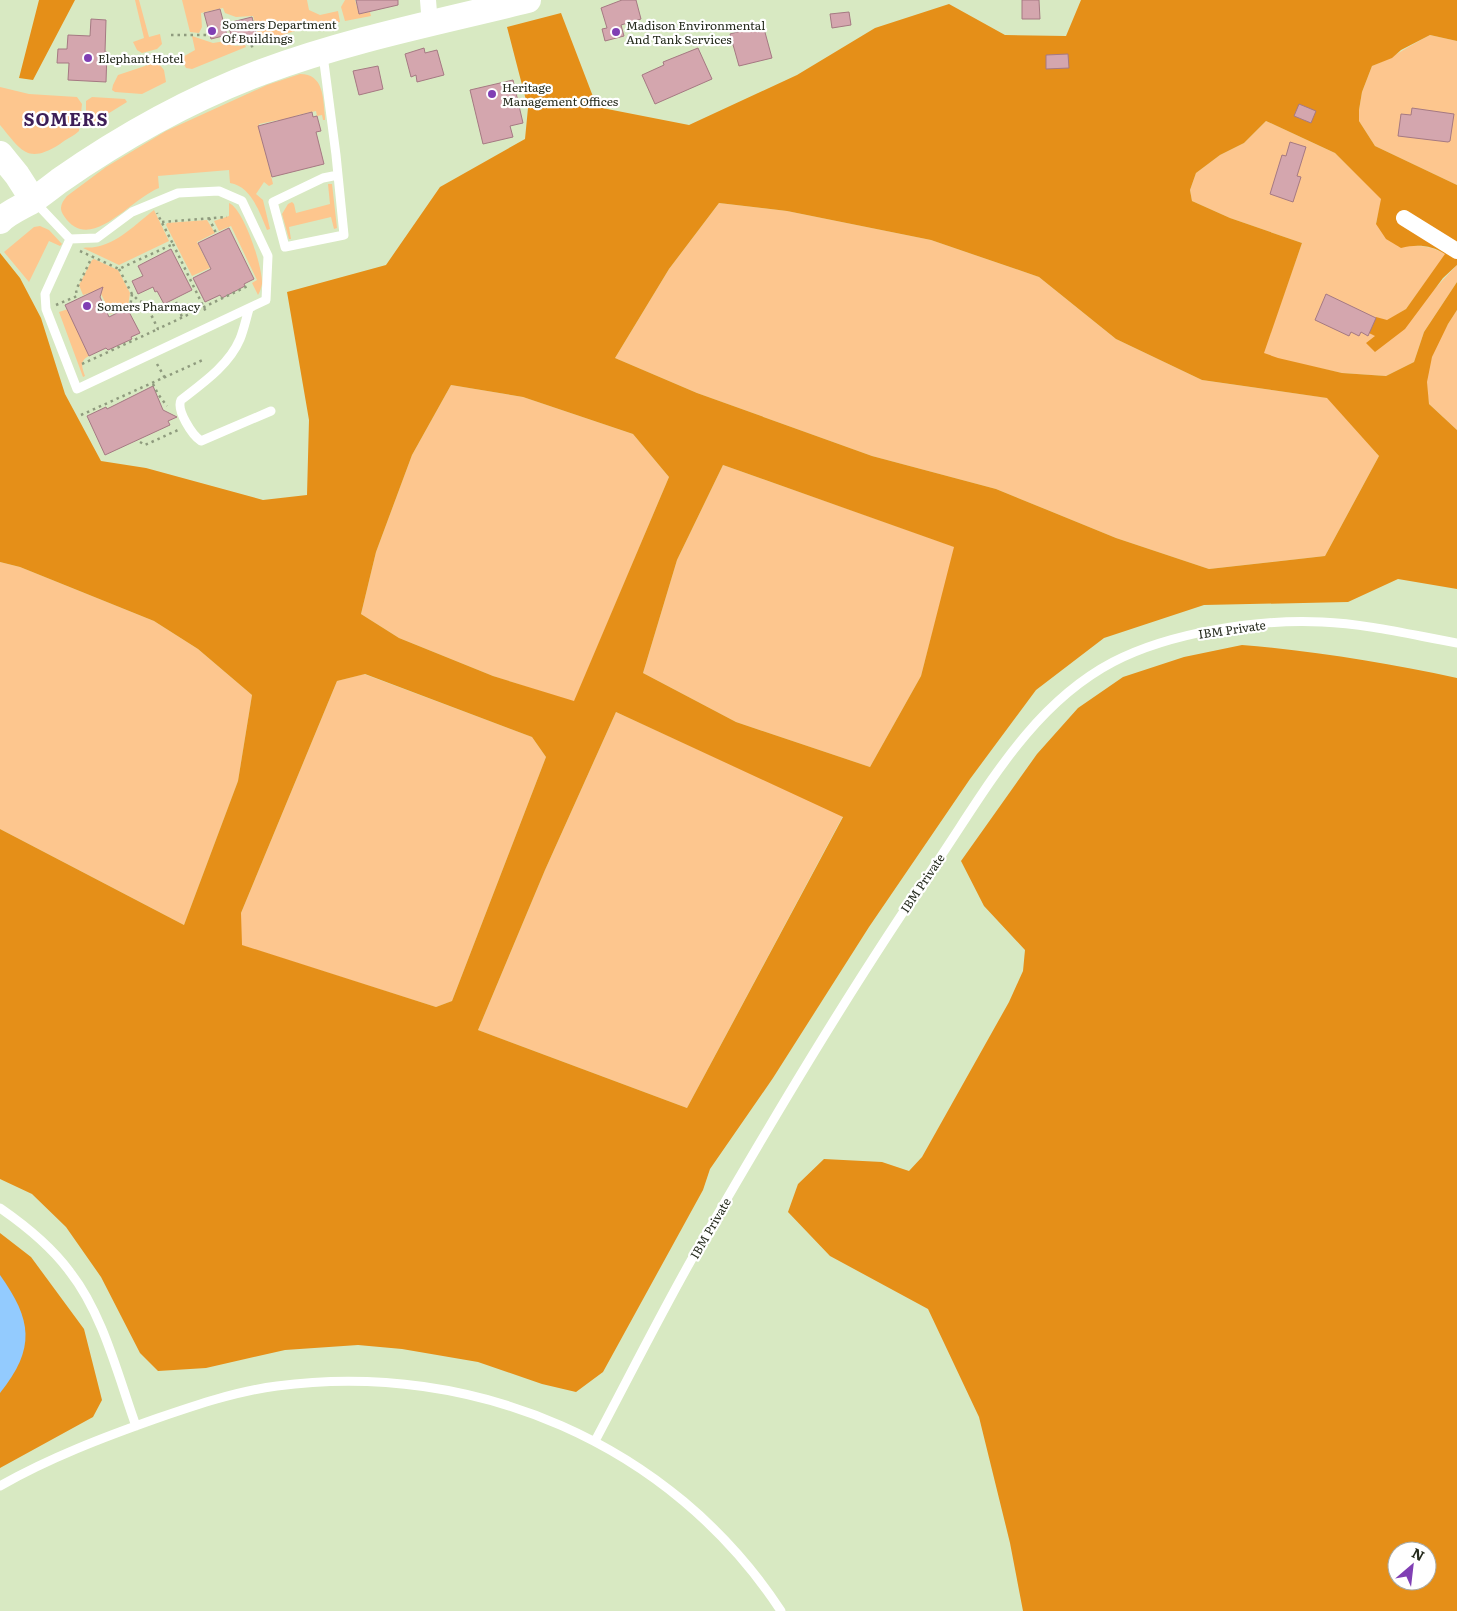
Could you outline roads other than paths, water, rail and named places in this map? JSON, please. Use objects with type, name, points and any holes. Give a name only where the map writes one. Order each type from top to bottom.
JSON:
[{"type":"main road","points":[[0,221],[7,214],[33,200],[109,148],[166,116],[260,73],[323,52],[429,12],[528,0]]},
{"type":"main road","points":[[0,154],[17,175],[33,200]]},
{"type":"street","points":[[1404,218],[1457,251]]},
{"type":"lane","points":[[323,52],[338,175],[344,235],[285,247],[273,202],[323,178],[338,175]]},
{"type":"lane","points":[[219,191],[242,201],[268,256],[266,300],[78,389],[46,309],[45,294],[69,241],[97,238],[132,212],[178,193],[219,191]]},
{"type":"lane","points":[[33,200],[69,241]]},
{"type":"lane","points":[[249,309],[240,338],[229,358],[204,382],[181,400],[179,410],[195,436],[201,440],[271,411]]},
{"type":"lane","name":"IBM Private","points":[[595,1440],[692,1259],[836,1016],[918,889],[967,818],[1015,749],[1049,708],[1083,681],[1115,661],[1174,639],[1208,632],[1284,622],[1322,622],[1366,627],[1457,643]]},
{"type":"lane","points":[[0,1208],[20,1222],[46,1245],[75,1279],[103,1332],[136,1426]]},
{"type":"lane","points":[[0,1486],[58,1458],[136,1426],[230,1395],[276,1386],[324,1382],[371,1381],[418,1385],[466,1393],[508,1405],[553,1421],[595,1440],[635,1465],[671,1491],[706,1521],[740,1556],[781,1611]]},
{"type":"water","points":[[0,1275],[19,1306],[26,1334],[20,1362],[0,1393]]},
{"type":"place","name":"Somers Department Of Buildings","points":[[212,31]]},
{"type":"place","name":"Madison Environmental And Tank Services","points":[[616,32]]},
{"type":"place","name":"Elephant Hotel","points":[[88,58]]},
{"type":"place","name":"Heritage Management Offices","points":[[492,94]]},
{"type":"place","name":"Somers Pharmacy","points":[[87,306]]},
{"type":"district","name":"SOMERS","points":[[66,118]]}]
